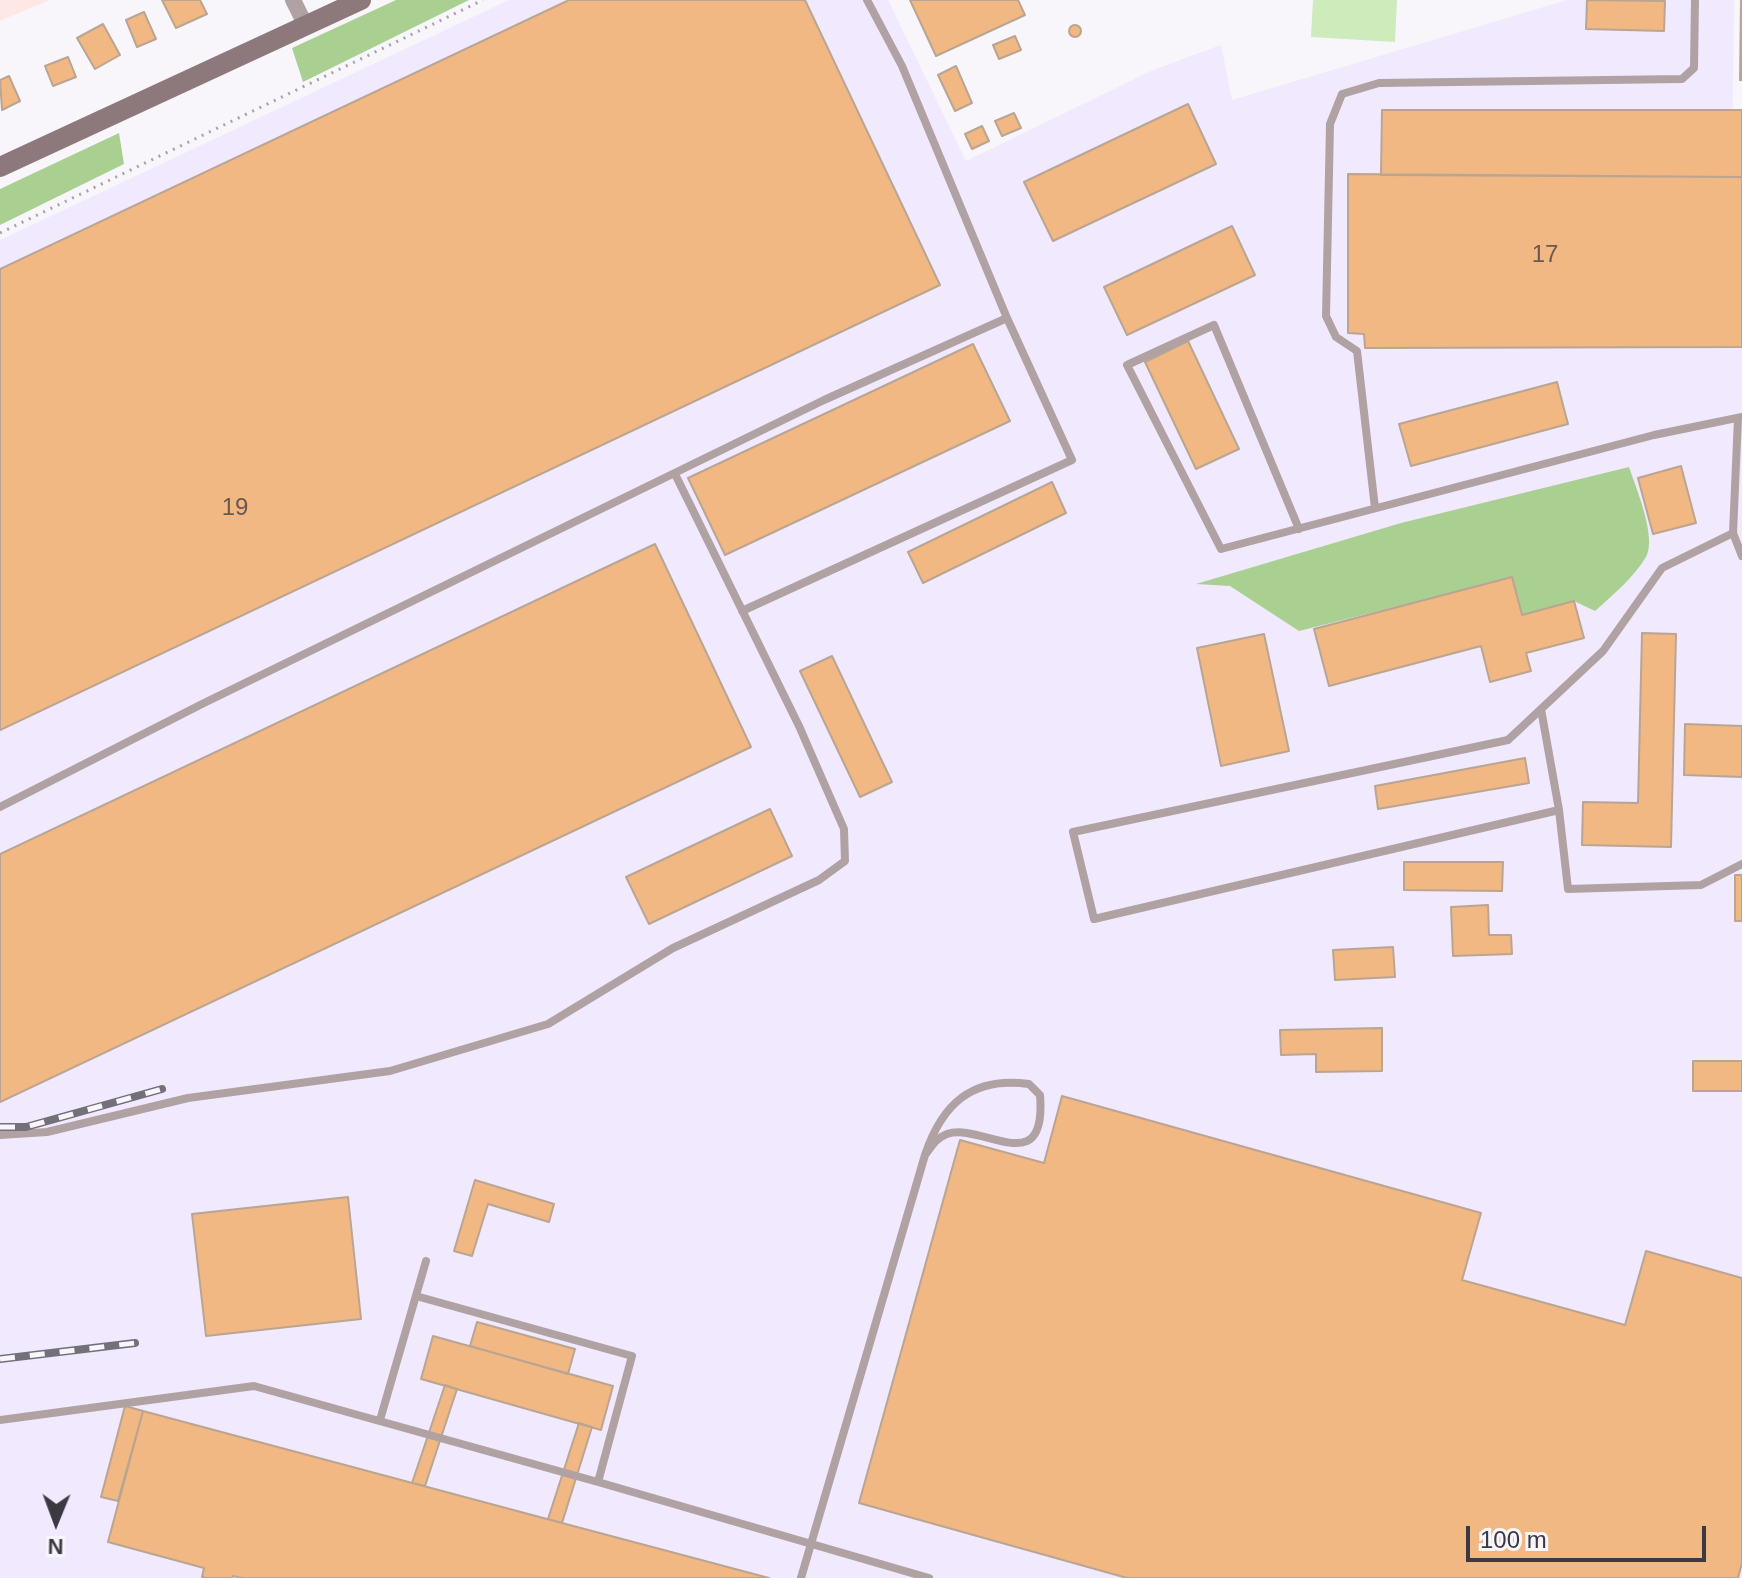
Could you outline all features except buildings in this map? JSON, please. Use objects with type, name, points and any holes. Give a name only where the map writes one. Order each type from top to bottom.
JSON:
[{"type":"street","points":[[293,0],[306,26]]},
{"type":"street","points":[[0,167],[361,0]]},
{"type":"lane","points":[[742,611],[1072,460],[1007,318],[902,66],[867,0]]},
{"type":"lane","points":[[1375,508],[1357,351],[1336,337],[1326,316],[1330,124],[1342,94],[1379,83],[1682,79],[1694,68],[1695,0]]},
{"type":"lane","points":[[0,807],[204,703],[824,400],[1007,318]]},
{"type":"lane","points":[[1299,529],[1214,325],[1127,365],[1221,549],[1299,529],[1654,435],[1740,418],[1733,533],[1742,556]]},
{"type":"lane","points":[[0,1135],[47,1132],[188,1098],[390,1071],[548,1024],[673,948],[819,880],[845,861],[844,829],[799,726],[675,474]]},
{"type":"lane","points":[[1559,810],[1094,919],[1073,832],[1508,740],[1603,651],[1662,568],[1733,533]]},
{"type":"lane","points":[[1541,709],[1559,810],[1568,889],[1701,885],[1742,864]]},
{"type":"lane","points":[[801,1578],[925,1155],[932,1135],[949,1107],[976,1089],[1015,1082],[1029,1084],[1040,1095],[1039,1120],[1035,1133],[1029,1139],[1007,1143],[952,1133],[936,1140],[925,1155]]},
{"type":"lane","points":[[380,1420],[426,1261]]},
{"type":"lane","points":[[416,1296],[632,1356],[598,1482]]},
{"type":"lane","points":[[0,1420],[254,1386],[929,1578]]},
{"type":"path","points":[[0,233],[483,0]]},
{"type":"shaded area","points":[[0,0],[50,0],[0,21]]},
{"type":"shaded area","points":[[509,0],[888,0],[966,161],[1153,70],[1221,45],[1232,100],[1567,0],[1734,0],[1732,172],[1742,172],[1742,1578],[0,1578],[0,240]]},
{"type":"green space","points":[[396,0],[469,0],[303,82],[292,48]]},
{"type":"green space","points":[[1313,0],[1397,0],[1395,42],[1311,37]]},
{"type":"green space","points":[[119,133],[124,164],[0,225],[0,189]]},
{"type":"green space","points":[[1629,467],[1644,512],[1649,548],[1635,572],[1595,611],[1574,601],[1522,615],[1511,578],[1299,631],[1230,586],[1196,584],[1401,523]]},
{"type":"railway","points":[[0,1127],[26,1127],[162,1089]]},
{"type":"railway","points":[[0,1359],[135,1343]]}]
